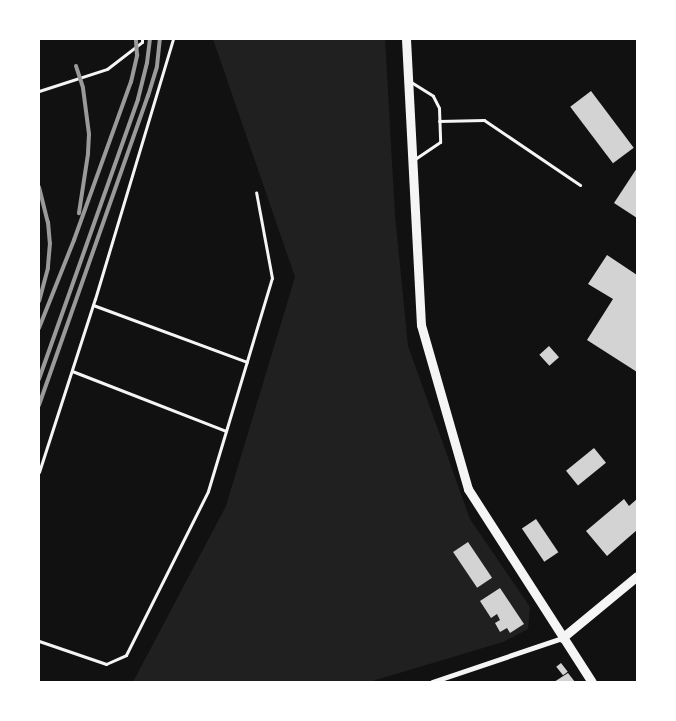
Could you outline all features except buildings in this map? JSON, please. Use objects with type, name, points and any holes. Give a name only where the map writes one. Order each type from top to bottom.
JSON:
[{"type":"main road","points":[[406,39],[421,324],[468,489],[592,682]]},
{"type":"main road","points":[[562,638],[637,576]]},
{"type":"street","points":[[432,682],[562,638]]},
{"type":"lane","points":[[39,91],[107,68],[142,42],[142,39]]},
{"type":"lane","points":[[39,472],[93,305],[172,39]]},
{"type":"lane","points":[[408,80],[433,96],[439,108],[440,142],[412,161]]},
{"type":"lane","points":[[439,121],[484,120],[580,185]]},
{"type":"lane","points":[[39,641],[106,664],[126,655],[208,491],[272,278],[256,192]]},
{"type":"lane","points":[[93,305],[246,362]]},
{"type":"lane","points":[[72,371],[226,431]]},
{"type":"shaded area","points":[[213,39],[385,39],[395,215],[408,346],[470,519],[530,607],[528,629],[503,642],[369,682],[133,682],[226,506],[295,277]]},
{"type":"railway","points":[[39,328],[74,240],[131,82],[137,55],[136,39]]},
{"type":"railway","points":[[39,379],[138,99],[147,63],[150,39]]},
{"type":"railway","points":[[39,405],[148,96],[157,66],[160,39]]},
{"type":"railway","points":[[76,66],[83,88],[89,134],[88,154],[79,213]]},
{"type":"railway","points":[[39,187],[48,222],[50,243],[48,268],[39,301]]}]
